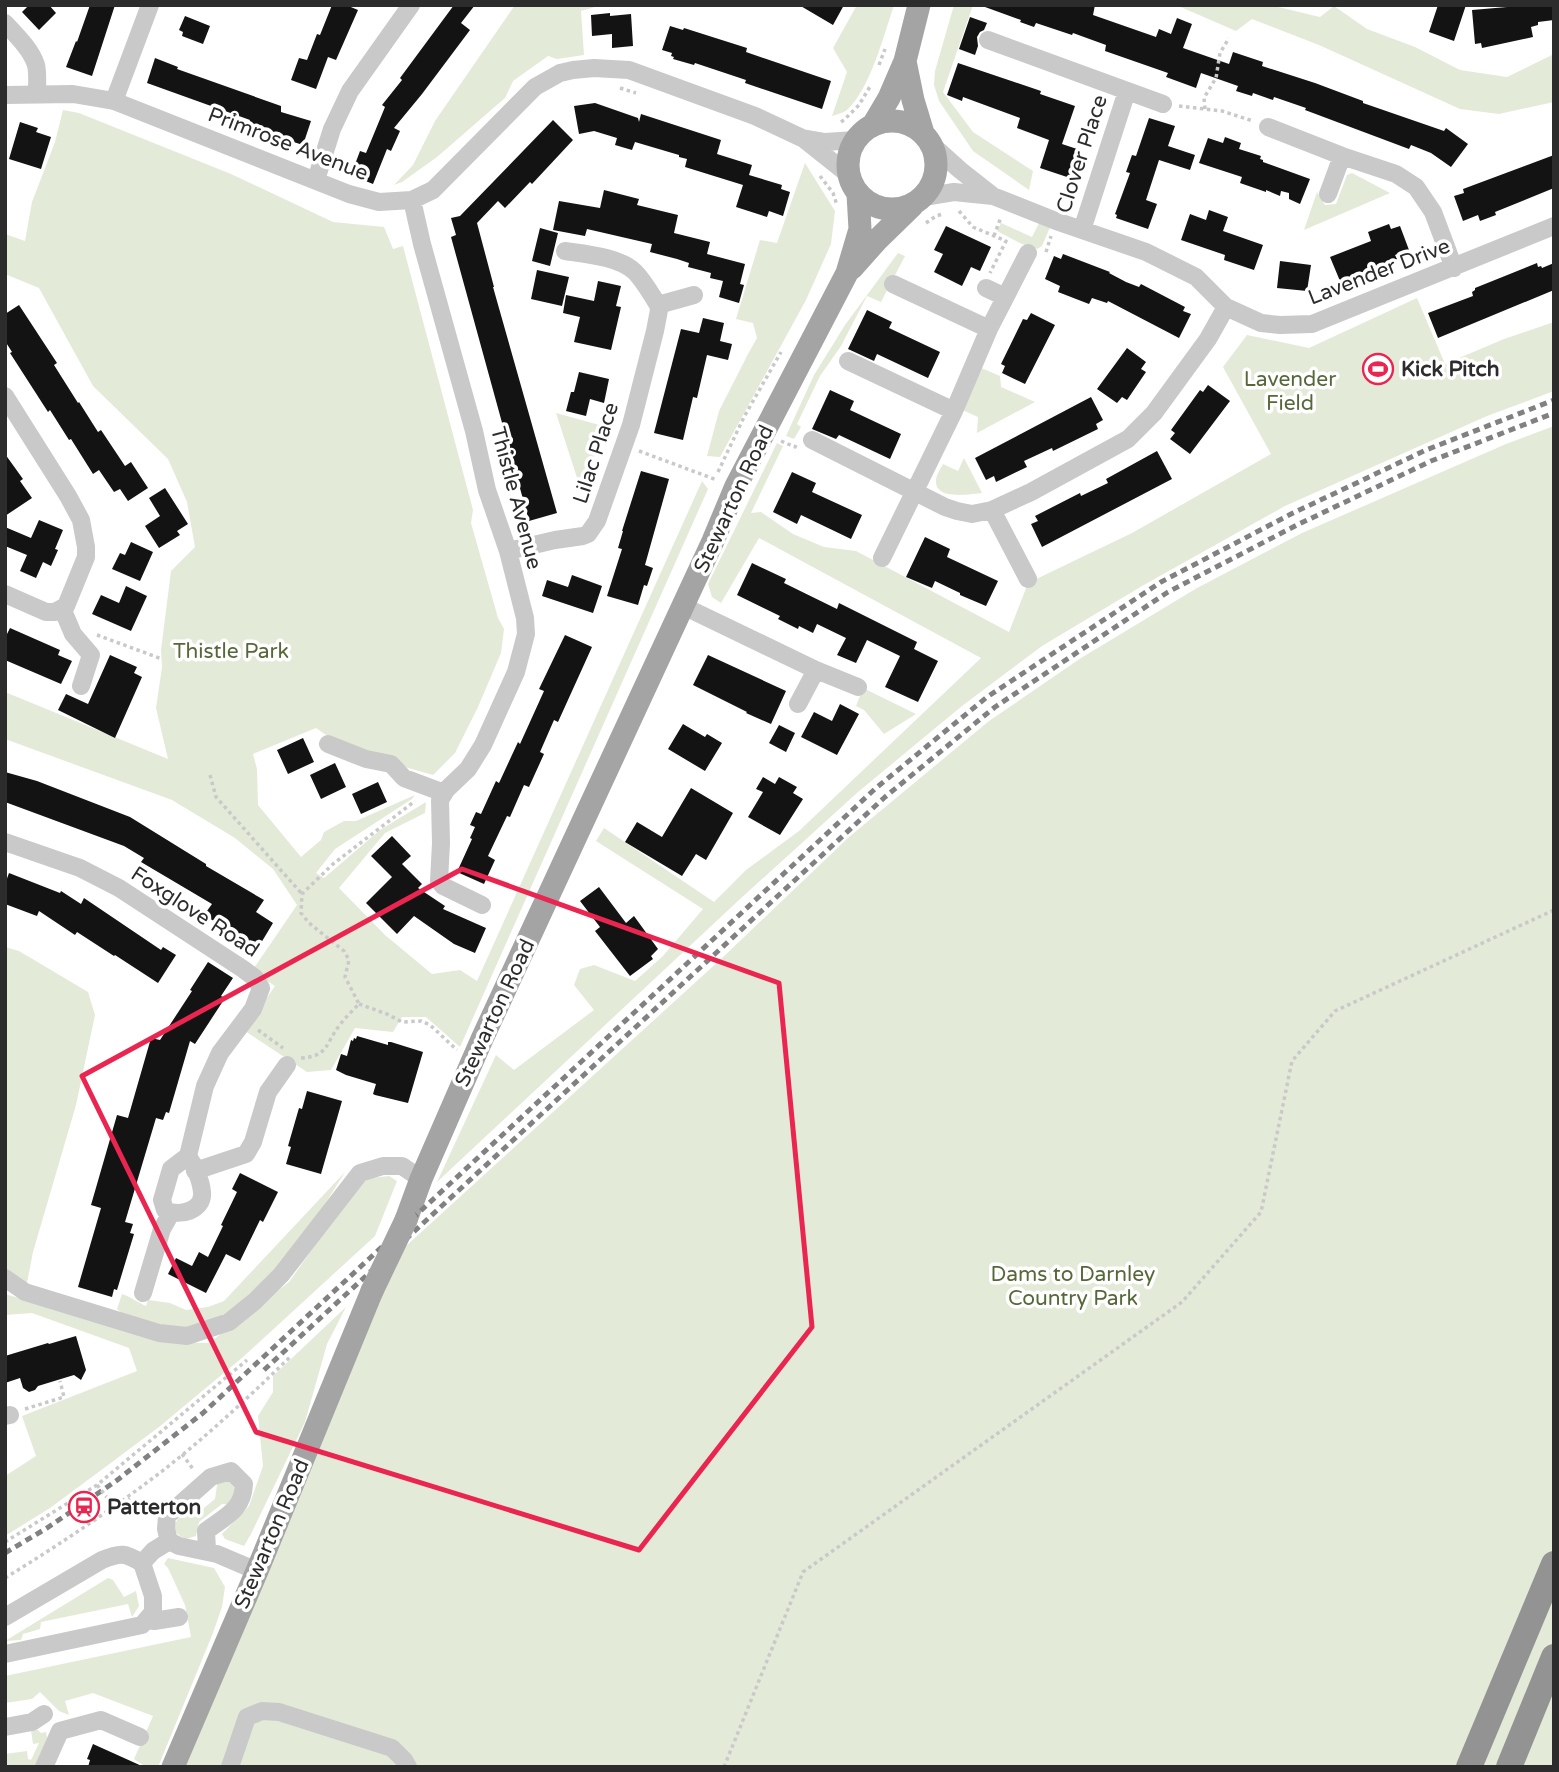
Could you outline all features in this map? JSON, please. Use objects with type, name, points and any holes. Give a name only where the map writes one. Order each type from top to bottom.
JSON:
[{"type":"highway","points":[[1469,1767],[1554,1564]]},
{"type":"highway","points":[[1509,1767],[1554,1657]]},
{"type":"main road","name":"Stewarton Road","points":[[839,147],[873,125],[889,98],[905,61],[919,5]]},
{"type":"main road","name":"Stewarton Road","points":[[173,1767],[372,1291],[406,1220],[482,1039],[713,541],[726,483],[847,273],[877,240],[920,209],[932,185],[936,158],[913,100],[905,61]]},
{"type":"main road","points":[[873,125],[884,121],[898,121],[912,125],[927,139]]},
{"type":"main road","name":"Stewarton Road","points":[[839,147],[850,151],[847,166],[854,185],[860,229],[847,273]]},
{"type":"main road","points":[[854,185],[870,204],[883,209],[920,209]]},
{"type":"street","points":[[114,101],[150,5]]},
{"type":"street","points":[[316,180],[332,129],[350,91],[411,5]]},
{"type":"street","points":[[5,23],[32,56],[36,66],[37,93]]},
{"type":"street","name":"Clover Place","points":[[988,40],[1163,104]]},
{"type":"street","name":"Primrose Avenue","points":[[5,95],[73,93],[114,101],[349,194],[379,202],[412,200],[433,190],[535,88],[560,73],[573,70],[629,70],[755,116],[802,138],[839,147]]},
{"type":"street","name":"Clover Place","points":[[1082,230],[1127,91]]},
{"type":"street","points":[[1268,127],[1396,174],[1416,187],[1433,212],[1454,268]]},
{"type":"street","name":"Lavender Drive","points":[[927,139],[998,206]]},
{"type":"street","points":[[839,147],[854,185]]},
{"type":"street","points":[[1328,194],[1342,156]]},
{"type":"street","name":"Lavender Drive","points":[[920,209],[954,192],[1056,221],[1146,252],[1196,277],[1226,307],[1261,323],[1280,326],[1312,324],[1554,226]]},
{"type":"street","name":"Thistle Avenue","points":[[412,200],[433,287],[474,430],[487,490],[508,551],[525,618],[526,634],[516,672],[483,745],[468,769],[436,791]]},
{"type":"street","points":[[565,251],[597,256],[626,266],[636,273],[658,304],[695,295]]},
{"type":"street","points":[[882,558],[954,411],[989,329],[1028,253]]},
{"type":"street","points":[[893,284],[989,329]]},
{"type":"street","points":[[986,288],[1005,297]]},
{"type":"street","name":"Lilac Place","points":[[508,551],[583,536],[588,534],[597,521],[631,425],[655,331],[658,304]]},
{"type":"street","points":[[812,440],[957,511],[972,514],[992,510],[1128,439],[1154,413],[1208,339],[1226,307]]},
{"type":"street","points":[[848,361],[954,411]]},
{"type":"street","points":[[5,396],[81,520],[86,547],[86,557],[64,607],[55,612],[46,612],[5,594]]},
{"type":"street","points":[[992,510],[1028,579]]},
{"type":"street","points":[[683,606],[816,670],[858,687]]},
{"type":"street","points":[[64,607],[73,634],[91,655],[80,686]]},
{"type":"street","points":[[798,704],[816,670]]},
{"type":"street","points":[[328,744],[366,759],[391,764],[404,778],[436,791],[440,800],[439,881],[443,886],[482,905]]},
{"type":"street","name":"Foxglove Road","points":[[5,842],[80,867],[109,883],[255,978],[261,988],[253,1009],[220,1053],[205,1086],[191,1163],[202,1191],[202,1200],[184,1214],[171,1213],[165,1210],[162,1200],[171,1168],[191,1163]]},
{"type":"street","points":[[191,1163],[246,1154],[253,1142],[268,1092],[290,1060]]},
{"type":"street","points":[[5,1278],[25,1292],[159,1333],[187,1336],[229,1322],[254,1301],[281,1275],[360,1173],[383,1166],[402,1166],[421,1179]]},
{"type":"street","points":[[143,1293],[162,1230],[171,1213]]},
{"type":"street","points":[[207,1550],[206,1531],[236,1509],[243,1497],[244,1483],[231,1471],[211,1477],[167,1516],[169,1541],[179,1546],[207,1550],[257,1571]]},
{"type":"street","points":[[142,1563],[153,1551],[169,1541]]},
{"type":"street","points":[[5,1617],[116,1554],[127,1554],[142,1563],[153,1596],[153,1612],[142,1625],[5,1654]]},
{"type":"street","points":[[147,1619],[154,1621],[179,1617]]},
{"type":"street","points":[[5,1727],[32,1722],[39,1710],[60,1731]]},
{"type":"street","points":[[230,1767],[247,1717],[262,1710],[279,1712],[392,1748],[408,1767]]},
{"type":"street","points":[[44,1767],[60,1731],[101,1720],[140,1737]]},
{"type":"path","points":[[875,73],[889,38]]},
{"type":"path","points":[[1205,109],[1205,98],[1216,78],[1220,54],[1229,38]]},
{"type":"path","points":[[838,209],[833,193],[816,171],[839,147],[832,125],[844,120],[859,105],[870,85]]},
{"type":"path","points":[[616,87],[642,95]]},
{"type":"path","points":[[1163,104],[1222,111],[1268,127]]},
{"type":"path","points":[[995,236],[998,206]]},
{"type":"path","points":[[920,209],[936,216],[947,213]]},
{"type":"path","points":[[969,210],[958,210],[973,227],[1006,241],[985,284],[986,288]]},
{"type":"path","points":[[1028,253],[1045,257],[1056,221]]},
{"type":"path","points":[[624,446],[726,483],[744,417],[783,349]]},
{"type":"path","points":[[64,607],[77,624],[97,635],[162,659]]},
{"type":"path","points":[[210,775],[216,797],[302,894]]},
{"type":"path","points":[[436,791],[416,800],[333,864],[302,894],[301,913],[309,923],[344,951],[349,960],[345,977],[359,1004],[402,1022],[421,1021],[430,1025],[460,1052]]},
{"type":"path","points":[[724,1767],[803,1572],[1182,1302],[1261,1212],[1292,1061],[1335,1011],[1554,910]]},
{"type":"path","points":[[245,1021],[290,1060],[315,1057],[327,1048],[338,1027],[359,1004]]},
{"type":"path","points":[[5,1578],[58,1546],[162,1471],[290,1357]]},
{"type":"path","points":[[5,1542],[97,1485],[247,1360]]},
{"type":"path","points":[[7,1415],[64,1396],[60,1381]]},
{"type":"path","points":[[97,1485],[117,1510],[129,1500],[126,1497]]},
{"type":"highlighted area","points":[[462,869],[779,983],[812,1327],[639,1550],[256,1432],[82,1076]]},
{"type":"green space","points":[[515,5],[602,5],[581,11],[584,55],[557,59],[548,56],[513,81],[505,98],[437,157],[394,185],[413,165],[435,121]]},
{"type":"green space","points":[[857,5],[894,5],[863,89],[847,110],[832,116],[847,72],[833,48]]},
{"type":"green space","points":[[954,5],[973,5],[943,92],[973,132],[1033,171],[1029,190],[973,151],[939,101],[934,85],[935,71]]},
{"type":"green space","points":[[1176,5],[1270,5],[1320,17],[1334,6],[1367,29],[1415,47],[1460,70],[1507,77],[1554,54],[1554,102],[1499,114],[1460,109],[1319,45],[1252,19],[1236,31]]},
{"type":"green space","name":"Thistle Park","points":[[63,110],[79,113],[231,174],[333,222],[384,227],[393,249],[403,246],[473,510],[471,523],[498,618],[504,629],[501,653],[455,753],[433,775],[338,743],[316,728],[253,754],[257,769],[258,805],[301,857],[321,840],[324,832],[344,821],[356,821],[415,795],[335,849],[316,873],[324,878],[380,830],[426,802],[425,813],[385,833],[339,888],[385,935],[432,974],[460,970],[477,981],[702,481],[708,489],[460,1047],[426,1017],[402,1017],[393,1032],[355,1028],[331,1070],[307,1072],[242,1029],[275,986],[252,971],[297,905],[273,869],[235,838],[172,800],[5,739],[5,692],[168,759],[156,708],[171,571],[195,547],[187,502],[168,459],[93,386],[39,288],[5,274],[5,234],[25,241],[32,202],[55,142]]},
{"type":"green space","points":[[805,163],[835,211],[831,244],[806,300],[720,457],[707,456],[719,411],[757,338],[753,323],[736,319],[760,240],[777,243]]},
{"type":"green space","points":[[1352,173],[1390,193],[1304,230],[1317,192],[1325,205],[1336,204],[1347,175]]},
{"type":"green space","points":[[1040,221],[1051,225],[1042,246],[1037,249],[997,231],[1001,223],[1032,237]]},
{"type":"green space","points":[[898,253],[905,256],[881,302],[867,296],[841,346],[820,376],[797,424],[801,427],[794,439],[786,436],[814,375],[845,325]]},
{"type":"green space","name":"Lavender Field","points":[[1417,298],[1445,364],[1504,339],[1554,322],[1554,391],[1487,416],[1285,506],[1042,646],[962,706],[858,792],[437,1182],[496,1055],[514,1070],[594,1010],[574,985],[580,969],[594,965],[635,981],[663,956],[703,909],[596,841],[604,828],[714,902],[746,870],[799,831],[981,658],[759,538],[721,603],[712,597],[708,584],[777,443],[783,446],[751,513],[761,512],[793,534],[824,547],[856,551],[1009,632],[1028,583],[1132,533],[1271,454],[1223,367],[1247,335],[1309,348]]},
{"type":"green space","points":[[979,367],[1000,376],[1001,387],[1035,402],[977,433],[978,417],[960,409]]},
{"type":"green space","points":[[556,413],[603,426],[582,493]]},
{"type":"green space","name":"Dams to Darnley Country Park","points":[[1554,426],[1554,1767],[173,1767],[384,1266],[721,959],[849,837],[989,721],[1081,658],[1197,588],[1302,533],[1506,444]]},
{"type":"green space","points":[[964,458],[982,493],[954,495],[941,491],[936,480],[943,464],[958,471]]},
{"type":"green space","points":[[863,688],[916,714],[884,734],[864,710],[856,706]]},
{"type":"green space","points":[[5,947],[19,951],[88,992],[95,1015],[76,1105],[33,1252],[27,1283],[5,1270]]},
{"type":"green space","points":[[345,1172],[300,1244],[239,1310],[183,1330],[124,1315],[117,1309],[122,1294],[146,1306],[148,1300],[170,1303],[186,1310],[208,1307],[224,1301]]},
{"type":"green space","points":[[389,1176],[397,1181],[375,1236],[243,1357],[159,1427],[50,1508],[5,1536],[5,1476],[36,1456],[22,1416],[137,1371],[129,1348],[32,1313],[5,1315],[5,1294],[169,1342],[209,1343],[289,1282],[362,1179]]},
{"type":"green space","points":[[346,1307],[327,1344],[305,1422],[251,1534],[244,1546],[225,1539],[222,1534],[249,1506],[263,1466],[258,1416],[273,1392],[273,1376]]},
{"type":"green space","points":[[220,1481],[236,1483],[234,1504],[222,1504],[199,1522],[196,1536],[186,1539],[178,1534],[175,1525],[182,1514],[194,1516],[215,1499]]},
{"type":"green space","points":[[168,1558],[214,1568],[225,1587],[222,1607],[213,1633],[158,1767],[146,1767],[134,1759],[153,1716],[93,1693],[65,1701],[69,1715],[59,1711],[40,1692],[32,1699],[5,1703],[5,1676],[191,1637],[185,1605],[164,1564]]},
{"type":"green space","points":[[108,1578],[113,1580],[124,1597],[136,1591],[139,1606],[132,1617],[128,1604],[41,1622],[40,1629],[23,1634],[21,1640],[5,1641]]},
{"type":"green space","points":[[31,1730],[46,1732],[47,1738],[35,1767],[5,1767],[5,1754],[27,1751],[28,1759],[31,1760],[39,1743],[33,1744]]},
{"type":"building","points":[[29,5],[49,5],[56,13],[39,30],[22,12]]},
{"type":"building","points":[[90,5],[115,5],[92,76],[66,67]]},
{"type":"building","points":[[332,5],[346,5],[358,10],[336,60],[328,57],[316,89],[291,80],[299,58],[307,60]]},
{"type":"building","points":[[454,5],[475,5],[461,23],[470,30],[394,128],[400,131],[391,151],[387,149],[373,184],[351,175],[360,151],[366,153],[385,107],[382,105]]},
{"type":"building","points":[[799,5],[844,5],[833,25]]},
{"type":"building","points":[[985,5],[1095,5],[1093,15],[1156,37],[1159,29],[1171,34],[1177,18],[1192,24],[1183,48],[1229,64],[1233,52],[1263,62],[1262,66],[1315,83],[1363,103],[1444,131],[1446,128],[1468,144],[1451,167],[1431,153],[1411,145],[1409,149],[1274,97],[1273,100],[1236,91],[1238,86],[1201,73],[1196,88],[1166,77],[1168,73],[1105,51],[1106,45],[1036,23],[1034,27]]},
{"type":"building","points":[[1438,5],[1466,5],[1454,41],[1429,32]]},
{"type":"building","points":[[1507,5],[1554,5],[1554,20],[1538,22],[1538,25],[1531,27],[1533,37],[1482,48],[1481,43],[1475,44],[1472,10]]},
{"type":"building","points":[[610,13],[610,16],[631,14],[633,46],[612,48],[612,34],[592,36],[591,15]]},
{"type":"building","points":[[185,16],[210,26],[203,44],[182,36],[183,32],[179,30]]},
{"type":"building","points":[[970,17],[987,23],[977,37],[975,55],[959,49]]},
{"type":"building","points":[[670,26],[747,48],[746,52],[831,81],[822,109],[745,83],[746,80],[695,63],[694,65],[673,59],[672,53],[662,50]]},
{"type":"building","points":[[155,58],[178,67],[177,69],[281,106],[281,112],[311,121],[303,145],[249,123],[250,120],[147,83]]},
{"type":"building","points":[[958,63],[1041,91],[1040,94],[1075,106],[1062,144],[1080,150],[1070,178],[1040,168],[1049,140],[1017,128],[1020,118],[963,97],[962,101],[947,95]]},
{"type":"building","points":[[595,103],[638,118],[639,122],[641,114],[721,140],[717,154],[752,165],[749,175],[782,185],[781,189],[790,192],[783,216],[769,211],[767,217],[736,207],[743,185],[685,167],[687,159],[679,155],[635,142],[632,150],[615,145],[617,138],[594,131],[579,134],[574,106]]},
{"type":"building","points":[[1149,118],[1175,126],[1168,146],[1195,155],[1190,170],[1159,160],[1146,200],[1157,204],[1148,229],[1116,218],[1115,214],[1130,173],[1126,172],[1132,155],[1136,156]]},
{"type":"building","points":[[553,120],[573,140],[532,184],[530,182],[505,208],[498,201],[477,223],[557,513],[529,521],[451,237],[456,235],[451,218],[460,216]]},
{"type":"building","points":[[20,122],[38,128],[36,132],[51,137],[41,169],[9,159]]},
{"type":"building","points":[[1225,137],[1241,143],[1239,149],[1261,156],[1263,162],[1310,179],[1300,204],[1289,199],[1289,193],[1281,191],[1280,196],[1266,192],[1240,183],[1242,177],[1199,163],[1208,138],[1223,143]]},
{"type":"building","points":[[1554,155],[1554,188],[1495,212],[1496,215],[1480,221],[1478,215],[1463,221],[1454,196],[1464,193],[1463,189]]},
{"type":"building","points":[[604,190],[639,199],[637,205],[678,215],[674,233],[710,242],[707,254],[745,264],[740,284],[744,285],[739,303],[719,297],[723,281],[710,278],[711,273],[688,267],[689,263],[650,252],[652,244],[587,229],[585,236],[553,230],[559,201],[600,208]]},
{"type":"building","points":[[1209,210],[1228,217],[1223,231],[1263,245],[1254,270],[1224,260],[1225,255],[1181,240],[1190,214],[1206,220]]},
{"type":"building","points":[[1389,224],[1391,229],[1400,226],[1409,250],[1395,255],[1397,259],[1340,281],[1330,257],[1371,241],[1368,232]]},
{"type":"building","points":[[946,226],[991,247],[980,271],[971,267],[962,286],[934,272],[943,254],[934,250]]},
{"type":"building","points":[[540,228],[558,233],[550,266],[532,261]]},
{"type":"building","points":[[1063,254],[1110,272],[1139,287],[1141,284],[1185,307],[1183,311],[1191,314],[1179,338],[1108,301],[1107,303],[1092,298],[1089,304],[1058,292],[1060,286],[1045,279],[1054,256],[1061,259]]},
{"type":"building","points":[[1280,261],[1311,265],[1307,291],[1277,288]]},
{"type":"building","points":[[1537,263],[1538,267],[1542,268],[1554,263],[1554,290],[1438,338],[1428,313],[1473,296],[1475,288]]},
{"type":"building","points":[[537,270],[569,277],[562,306],[531,299]]},
{"type":"building","points":[[598,281],[621,286],[616,306],[621,307],[611,350],[574,342],[580,317],[563,313],[566,295],[594,301]]},
{"type":"building","points":[[19,305],[98,432],[101,430],[125,466],[131,462],[148,488],[128,501],[120,489],[114,492],[99,470],[93,474],[10,353],[12,352],[5,341],[5,314]]},
{"type":"building","points":[[867,310],[892,322],[889,328],[940,352],[928,378],[877,354],[874,361],[848,349]]},
{"type":"building","points":[[1031,313],[1055,325],[1025,384],[1002,373],[1005,366],[1001,364],[1023,319],[1027,320]]},
{"type":"building","points":[[703,318],[724,323],[720,341],[732,344],[728,360],[707,355],[683,440],[654,433],[681,329],[699,333]]},
{"type":"building","points":[[1127,348],[1146,362],[1141,369],[1146,372],[1127,400],[1122,397],[1117,403],[1097,389]]},
{"type":"building","points":[[579,372],[609,379],[604,403],[590,399],[586,416],[566,411]]},
{"type":"building","points":[[1208,385],[1230,401],[1190,454],[1170,439],[1175,433],[1171,430],[1200,390],[1203,392]]},
{"type":"building","points":[[830,390],[854,401],[850,410],[901,434],[890,459],[839,435],[836,439],[812,429]]},
{"type":"building","points":[[1091,397],[1103,420],[1096,424],[1098,429],[1053,451],[1052,448],[1024,461],[1027,467],[996,482],[994,476],[986,480],[975,458]]},
{"type":"building","points":[[1157,451],[1172,479],[1042,547],[1031,524],[1038,521],[1035,516],[1080,493],[1081,496],[1108,483],[1106,479]]},
{"type":"building","points":[[5,454],[23,479],[20,481],[32,498],[5,516]]},
{"type":"building","points":[[641,471],[669,479],[645,565],[653,568],[638,605],[607,596],[622,549],[618,548],[622,531]]},
{"type":"building","points":[[792,472],[816,483],[812,492],[862,515],[851,539],[801,515],[797,524],[773,512]]},
{"type":"building","points":[[165,488],[188,524],[177,531],[180,535],[159,548],[145,526],[160,516],[149,498]]},
{"type":"building","points":[[39,520],[63,530],[51,566],[43,562],[36,578],[20,571],[27,555],[5,546],[5,527],[31,538]]},
{"type":"building","points":[[925,537],[950,549],[947,557],[998,581],[986,606],[935,581],[932,588],[906,577]]},
{"type":"building","points":[[131,542],[153,552],[140,581],[112,569],[120,553],[125,555]]},
{"type":"building","points":[[752,563],[786,579],[784,583],[837,609],[839,603],[917,642],[914,649],[938,661],[918,702],[885,687],[900,656],[867,640],[856,663],[837,655],[846,638],[817,624],[813,633],[799,626],[798,629],[778,619],[780,616],[737,595]]},
{"type":"building","points":[[572,575],[602,586],[593,613],[542,596],[547,580],[568,587]]},
{"type":"building","points":[[126,586],[147,596],[131,631],[92,614],[101,595],[119,603]]},
{"type":"building","points":[[10,628],[60,650],[58,655],[72,661],[61,684],[5,660],[5,638]]},
{"type":"building","points":[[565,635],[592,647],[558,722],[554,720],[540,752],[544,754],[529,787],[524,785],[488,856],[495,860],[484,884],[457,872],[472,839],[470,838],[475,827],[470,825],[476,812],[481,814],[496,781],[499,783],[518,742],[520,744],[544,691],[539,689]]},
{"type":"building","points":[[110,655],[137,667],[134,673],[142,677],[115,738],[58,710],[66,694],[88,704]]},
{"type":"building","points":[[708,655],[786,691],[771,724],[693,685]]},
{"type":"building","points":[[840,704],[859,714],[837,755],[801,737],[814,712],[832,721]]},
{"type":"building","points":[[683,724],[722,743],[705,771],[668,749]]},
{"type":"building","points":[[779,725],[795,733],[786,752],[769,743]]},
{"type":"building","points":[[303,738],[314,762],[288,774],[277,750]]},
{"type":"building","points":[[335,763],[346,787],[321,799],[310,775]]},
{"type":"building","points":[[5,772],[37,781],[130,817],[264,900],[256,912],[273,923],[258,948],[204,915],[212,904],[141,862],[144,858],[124,846],[5,802]]},
{"type":"building","points":[[763,777],[775,784],[779,777],[797,787],[793,793],[803,799],[780,835],[748,817],[763,792],[756,789]]},
{"type":"building","points":[[378,782],[387,802],[361,814],[352,794]]},
{"type":"building","points":[[691,788],[733,813],[706,860],[696,854],[682,876],[625,842],[637,822],[662,837]]},
{"type":"building","points":[[392,836],[411,856],[402,864],[422,884],[418,888],[445,906],[443,909],[486,928],[475,953],[454,944],[414,916],[397,934],[366,903],[392,877],[371,856]]},
{"type":"building","points":[[9,873],[60,893],[61,891],[81,904],[84,898],[161,950],[163,947],[176,955],[158,983],[39,911],[37,916],[5,904],[5,884]]},
{"type":"building","points":[[599,887],[626,923],[634,916],[658,949],[651,956],[653,959],[630,976],[595,931],[600,927],[580,901]]},
{"type":"building","points":[[208,962],[233,978],[221,996],[225,998],[195,1044],[190,1041],[169,1113],[166,1112],[163,1120],[156,1118],[125,1222],[133,1224],[130,1233],[134,1234],[117,1290],[114,1289],[112,1297],[78,1287],[101,1208],[91,1205],[117,1115],[128,1118],[151,1038],[160,1040]]},
{"type":"building","points":[[357,1036],[388,1045],[388,1042],[391,1042],[423,1052],[408,1103],[375,1095],[376,1084],[336,1070],[341,1054],[347,1056],[351,1040]]},
{"type":"building","points":[[307,1091],[342,1101],[321,1174],[286,1164],[291,1147],[288,1146]]},
{"type":"building","points":[[240,1173],[278,1192],[263,1222],[260,1220],[240,1261],[226,1254],[206,1293],[168,1274],[176,1258],[192,1266],[199,1252],[208,1257],[237,1192],[232,1189]]},
{"type":"building","points":[[76,1336],[86,1370],[81,1380],[74,1375],[38,1386],[29,1392],[23,1388],[20,1378],[5,1383],[5,1356]]},
{"type":"building","points":[[93,1744],[144,1767],[88,1767],[90,1760],[87,1759]]},
{"type":"railway","points":[[5,1553],[116,1481],[203,1413],[876,788],[987,697],[1161,582],[1291,514],[1426,450],[1554,400]]},
{"type":"railway","points":[[264,1370],[885,797],[995,707],[1168,592],[1297,525],[1431,461],[1554,413]]},
{"type":"place","name":"Kick Pitch","points":[[1378,369]]},
{"type":"place","name":"Patterton","points":[[84,1507]]}]
